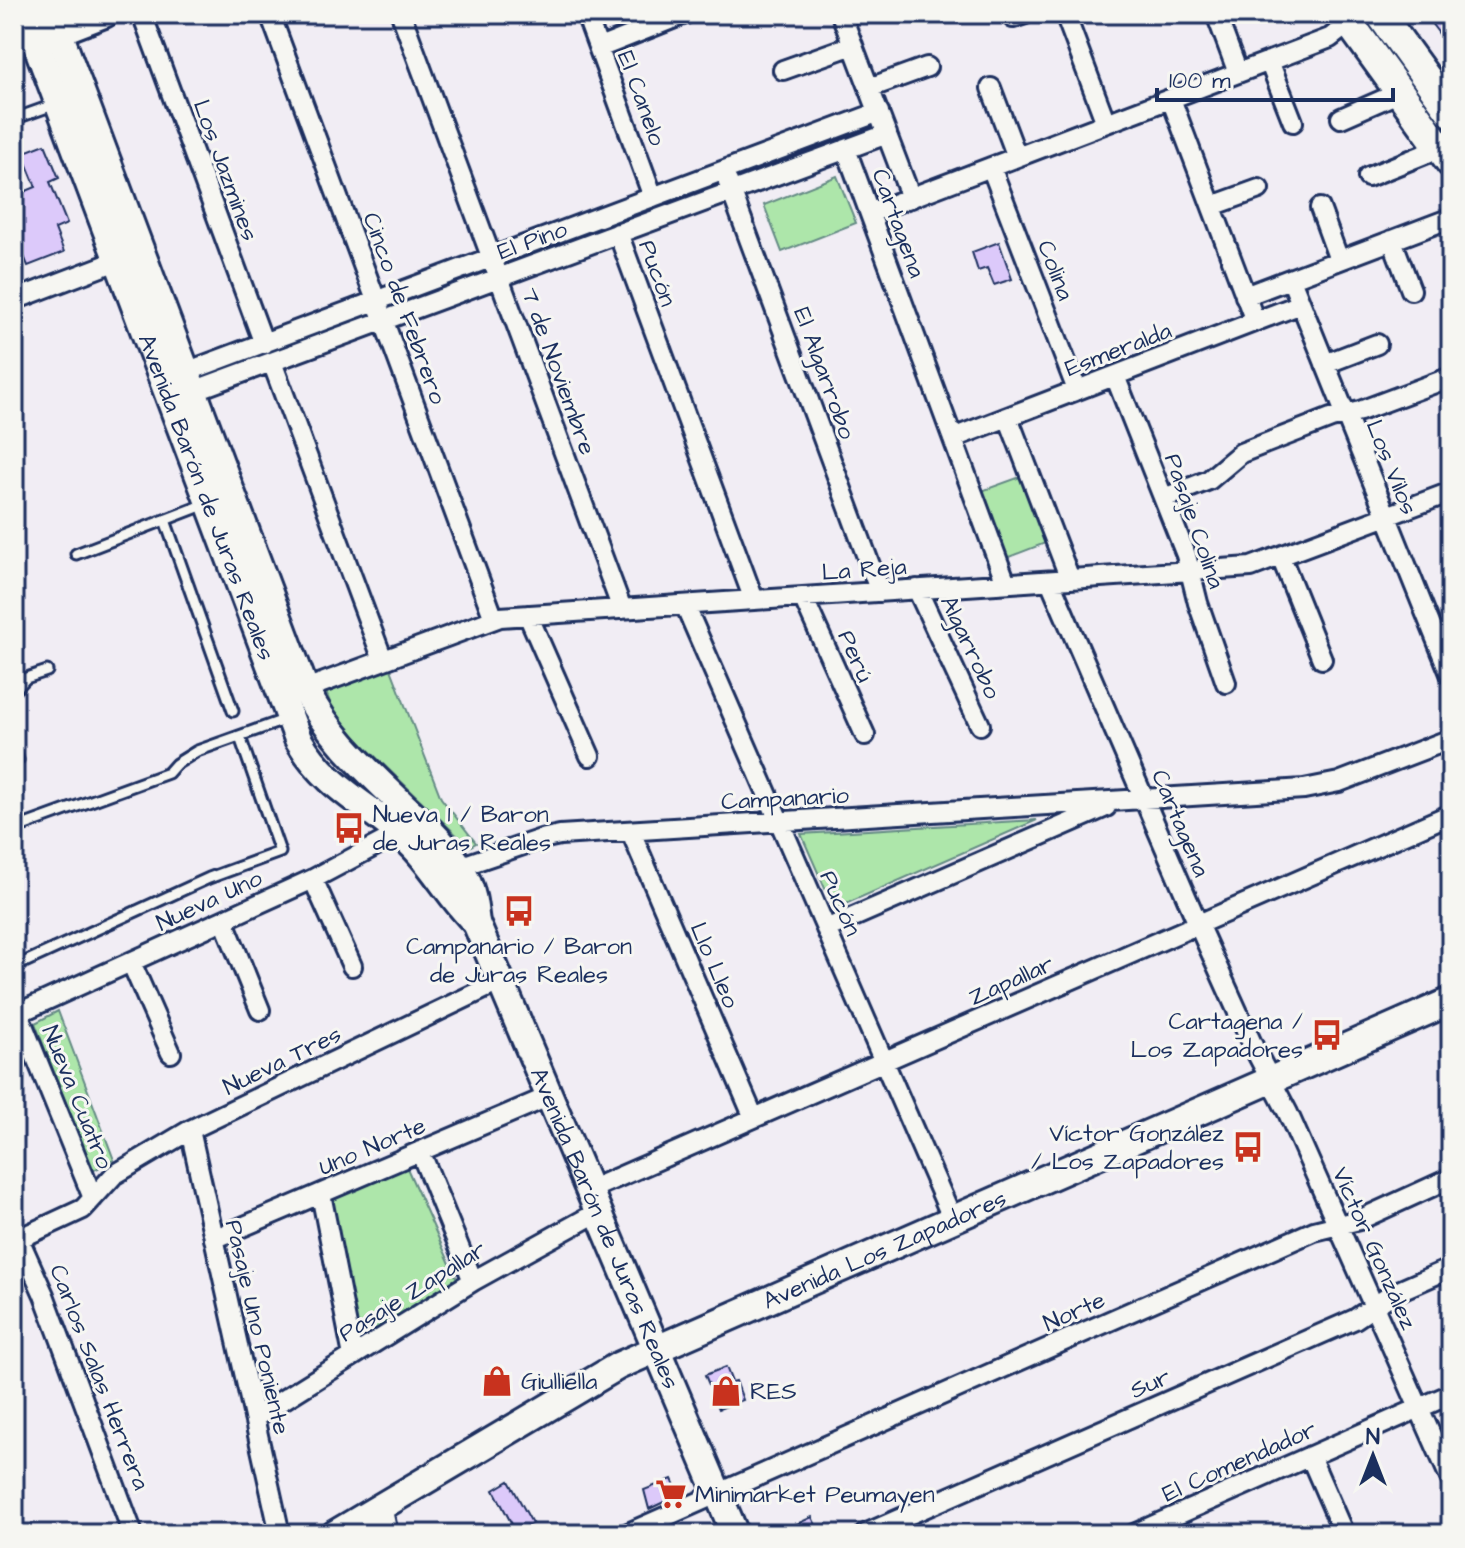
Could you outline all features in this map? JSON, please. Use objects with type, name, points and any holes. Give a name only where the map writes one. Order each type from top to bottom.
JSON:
[{"type":"main road","points":[[1380,14],[1451,112]]},
{"type":"main road","points":[[1352,18],[1398,93],[1445,156]]},
{"type":"street","name":"Avenida Barón de Juras Reales","points":[[25,14],[49,29],[129,256],[220,499],[311,761],[327,779],[410,828],[459,867],[471,891],[476,923],[735,1534]]},
{"type":"street","points":[[49,29],[104,14]]},
{"type":"street","name":"Los Jazmines","points":[[142,14],[264,344]]},
{"type":"street","name":"Cinco de Febrero","points":[[270,14],[494,619]]},
{"type":"street","name":"7 de Noviembre","points":[[401,14],[622,609]]},
{"type":"street","name":"El Canelo","points":[[586,14],[653,197]]},
{"type":"street","points":[[599,48],[685,14]]},
{"type":"street","points":[[841,14],[911,198]]},
{"type":"street","points":[[1216,14],[1238,73]]},
{"type":"street","points":[[1068,15],[1106,123]]},
{"type":"street","points":[[870,213],[1330,38],[1352,18]]},
{"type":"street","name":"Avenida Barón de Juras Reales","points":[[49,29],[58,103],[190,382],[220,499]]},
{"type":"street","points":[[783,70],[853,45]]},
{"type":"street","points":[[1269,61],[1293,122]]},
{"type":"street","points":[[869,88],[927,67]]},
{"type":"street","points":[[991,88],[1017,157]]},
{"type":"street","points":[[1341,118],[1398,93]]},
{"type":"street","points":[[1171,99],[1255,321]]},
{"type":"street","name":"El Pino","points":[[190,382],[264,344],[879,112]]},
{"type":"street","name":"El Pino","points":[[190,382],[272,362],[887,134]]},
{"type":"street","name":"Cartagena","points":[[846,149],[1006,583]]},
{"type":"street","points":[[1368,177],[1445,156]]},
{"type":"street","name":"Colina","points":[[991,167],[1077,390]]},
{"type":"street","name":"El Algarrobo","points":[[724,171],[880,592]]},
{"type":"street","points":[[1212,206],[1259,189]]},
{"type":"street","points":[[1320,208],[1339,260]]},
{"type":"street","points":[[1245,296],[1451,218]]},
{"type":"street","name":"Pucón","points":[[618,233],[754,600]]},
{"type":"street","points":[[1392,240],[1411,290]]},
{"type":"street","points":[[14,300],[129,256]]},
{"type":"street","name":"Los Vilos","points":[[1291,279],[1451,676]]},
{"type":"street","name":"Esmeralda","points":[[953,438],[1301,304]]},
{"type":"street","points":[[1325,364],[1377,344]]},
{"type":"street","points":[[272,362],[383,660]]},
{"type":"street","name":"Pasaje Colina","points":[[1115,376],[1186,555],[1226,683]]},
{"type":"street","points":[[1164,498],[1209,480],[1241,453],[1451,377]]},
{"type":"street","points":[[1008,417],[1070,579]]},
{"type":"street","name":"La Reja","points":[[292,701],[383,660],[494,619],[1251,567],[1451,492]]},
{"type":"street","points":[[1281,557],[1322,659]]},
{"type":"street","name":"Cartagena","points":[[1050,581],[1198,924],[1272,1081]]},
{"type":"street","name":"Algarrobo","points":[[917,589],[980,725]]},
{"type":"street","name":"Perú","points":[[803,597],[865,735]]},
{"type":"street","name":"Pucón","points":[[685,605],[953,1220]]},
{"type":"street","points":[[528,615],[590,756]]},
{"type":"street","name":"Campanario","points":[[459,867],[551,837],[1325,786],[1451,739]]},
{"type":"street","name":"Campanario","points":[[826,929],[1118,802]]},
{"type":"street","name":"Zapallar","points":[[594,1201],[754,1118],[1451,814]]},
{"type":"street","name":"Avenida Barón de Juras Reales","points":[[410,828],[426,860],[456,902],[476,923]]},
{"type":"street","name":"Nueva Uno","points":[[16,1014],[313,879],[410,828]]},
{"type":"street","name":"Llo Lleo","points":[[631,832],[754,1118]]},
{"type":"street","points":[[313,879],[352,966]]},
{"type":"street","points":[[224,921],[260,1010]]},
{"type":"street","points":[[131,962],[171,1053]]},
{"type":"street","name":"Nueva Tres","points":[[17,1240],[83,1209],[114,1175],[190,1130],[501,981]]},
{"type":"street","name":"Avenida Los Zapadores","points":[[335,1534],[589,1382],[657,1349],[1451,1001]]},
{"type":"street","name":"Nueva Cuatro","points":[[16,1014],[93,1198]]},
{"type":"street","name":"Víctor González","points":[[1272,1081],[1451,1480]]},
{"type":"street","name":"Uno Norte","points":[[214,1239],[550,1096]]},
{"type":"street","name":"Pasaje Uno Poniente","points":[[190,1130],[280,1534]]},
{"type":"street","points":[[420,1151],[473,1281]]},
{"type":"street","name":"Norte","points":[[626,1534],[1314,1231],[1359,1220],[1451,1178]]},
{"type":"street","points":[[321,1194],[353,1356]]},
{"type":"street","name":"Pasaje Zapallar","points":[[254,1418],[594,1201]]},
{"type":"street","name":"Carlos Salas Herrera","points":[[17,1240],[44,1295],[133,1534]]},
{"type":"street","name":"Sur","points":[[865,1534],[1355,1319],[1394,1293],[1451,1268]]},
{"type":"street","name":"El Comendador","points":[[1136,1534],[1451,1394]]},
{"type":"street","points":[[1310,1456],[1344,1534]]},
{"type":"street","points":[[382,1506],[388,1534]]},
{"type":"lane","points":[[14,119],[58,103]]},
{"type":"lane","points":[[76,554],[220,499]]},
{"type":"lane","points":[[165,520],[233,711]]},
{"type":"lane","points":[[14,691],[26,678],[47,671]]},
{"type":"lane","points":[[14,829],[168,773],[197,751],[240,737],[292,701]]},
{"type":"lane","points":[[14,967],[209,878],[280,852],[240,737]]},
{"type":"lane","points":[[14,748],[18,760]]},
{"type":"green space","points":[[837,176],[856,223],[782,252],[764,205]]},
{"type":"green space","points":[[1023,476],[1048,542],[1001,560],[976,493]]},
{"type":"green space","points":[[389,664],[441,798],[476,843],[469,847],[334,713],[324,687]]},
{"type":"green space","points":[[1037,820],[834,909],[801,834]]},
{"type":"green space","points":[[58,1011],[114,1160],[92,1171],[35,1023]]},
{"type":"green space","points":[[406,1166],[457,1279],[358,1340],[328,1198]]},
{"type":"building","points":[[1424,14],[1451,14],[1451,51],[1437,31]]},
{"type":"building","points":[[45,144],[59,178],[50,182],[67,224],[55,229],[64,252],[28,266],[14,232],[14,196],[36,187],[22,153]]},
{"type":"building","points":[[999,242],[1012,279],[994,285],[987,268],[978,271],[972,252]]},
{"type":"building","name":"Giulliella","points":[[499,1367],[510,1385],[494,1395],[484,1377]]},
{"type":"building","name":"RES","points":[[726,1367],[732,1382],[736,1381],[743,1400],[719,1409],[705,1375]]},
{"type":"building","points":[[672,1479],[679,1495],[649,1509],[644,1490]]},
{"type":"building","points":[[509,1481],[532,1523],[516,1532],[494,1490]]},
{"type":"building","points":[[812,1517],[820,1534],[775,1534]]},
{"type":"place","name":"Nueva 1 / Baron de Juras Reales","points":[[349,828]]},
{"type":"place","name":"Campanario / Baron de Juras Reales","points":[[519,911]]},
{"type":"place","name":"Cartagena / Los Zapadores","points":[[1327,1035]]},
{"type":"place","name":"Víctor González / Los Zapadores","points":[[1248,1147]]},
{"type":"place","name":"Giulliella","points":[[497,1381]]},
{"type":"place","name":"RES","points":[[726,1391]]},
{"type":"place","name":"Minimarket Peumayen","points":[[671,1494]]}]
